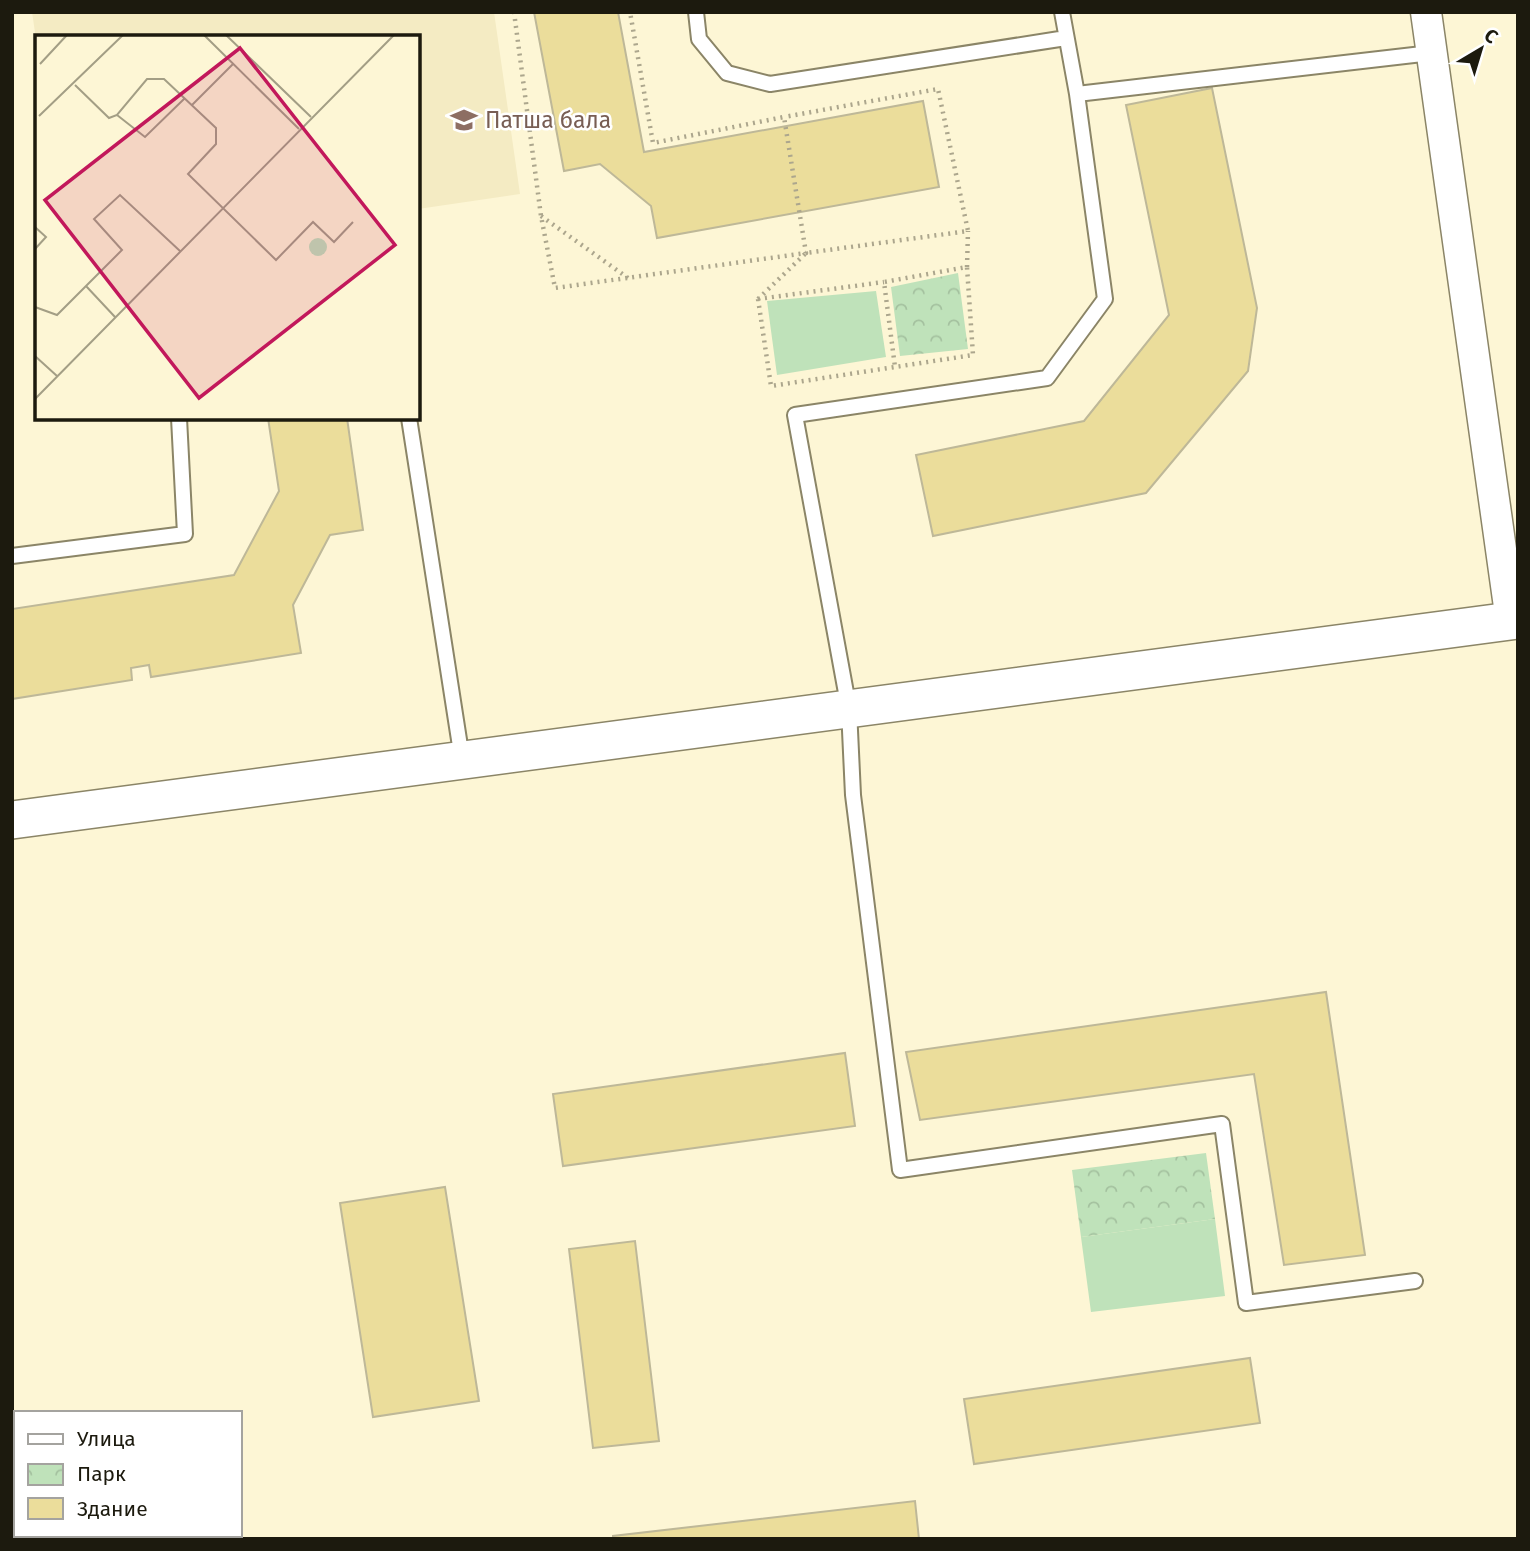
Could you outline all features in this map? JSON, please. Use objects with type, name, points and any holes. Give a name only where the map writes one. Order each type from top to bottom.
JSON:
[{"type":"street","points":[[12,820],[1514,620],[1426,12]]},
{"type":"lane","points":[[695,12],[699,39],[727,73],[770,84],[1066,38]]},
{"type":"lane","points":[[1062,12],[1077,94],[1105,299],[1047,378],[795,415],[849,709],[852,795],[900,1170],[1222,1124],[1246,1304],[1415,1281]]},
{"type":"lane","points":[[1077,94],[1431,53]]},
{"type":"lane","points":[[12,556],[185,534],[179,420]]},
{"type":"lane","points":[[409,420],[462,760]]},
{"type":"path","points":[[514,12],[541,216],[555,288],[968,231]]},
{"type":"path","points":[[630,12],[653,144],[937,89],[968,231],[967,267],[973,355],[771,386],[758,299]]},
{"type":"path","points":[[784,117],[806,253]]},
{"type":"path","points":[[541,216],[629,279]]},
{"type":"path","points":[[758,299],[806,253]]},
{"type":"path","points":[[758,299],[884,282],[967,267]]},
{"type":"path","points":[[884,282],[895,367]]},
{"type":"shaded area","name":"Патша бала","points":[[32,12],[494,12],[520,194],[420,209],[420,35],[35,35]]},
{"type":"green space","points":[[958,273],[968,349],[900,356],[891,287]]},
{"type":"green space","points":[[876,291],[886,357],[777,375],[767,301]]},
{"type":"green space","points":[[1206,1153],[1215,1219],[1081,1237],[1072,1170]]},
{"type":"green space","points":[[1215,1219],[1225,1296],[1091,1312],[1081,1237]]},
{"type":"building","points":[[534,12],[618,12],[644,152],[923,101],[939,187],[657,238],[651,206],[600,164],[564,171]]},
{"type":"building","points":[[1212,88],[1257,308],[1248,371],[1146,493],[933,536],[916,455],[1084,421],[1169,315],[1126,105]]},
{"type":"building","points":[[268,420],[347,420],[363,530],[330,535],[293,605],[301,653],[151,677],[149,665],[131,668],[132,680],[12,699],[12,609],[234,575],[279,491]]},
{"type":"building","points":[[1326,992],[1365,1255],[1284,1265],[1254,1074],[920,1120],[906,1052]]},
{"type":"building","points":[[845,1053],[855,1126],[563,1166],[553,1094]]},
{"type":"building","points":[[445,1187],[479,1401],[373,1417],[340,1203]]},
{"type":"building","points":[[635,1241],[659,1441],[593,1448],[569,1249]]},
{"type":"building","points":[[1250,1358],[1260,1423],[974,1464],[964,1399]]},
{"type":"building","points":[[915,1501],[919,1539],[613,1539],[613,1536]]},
{"type":"place","name":"Патша бала","points":[[464,120]]}]
